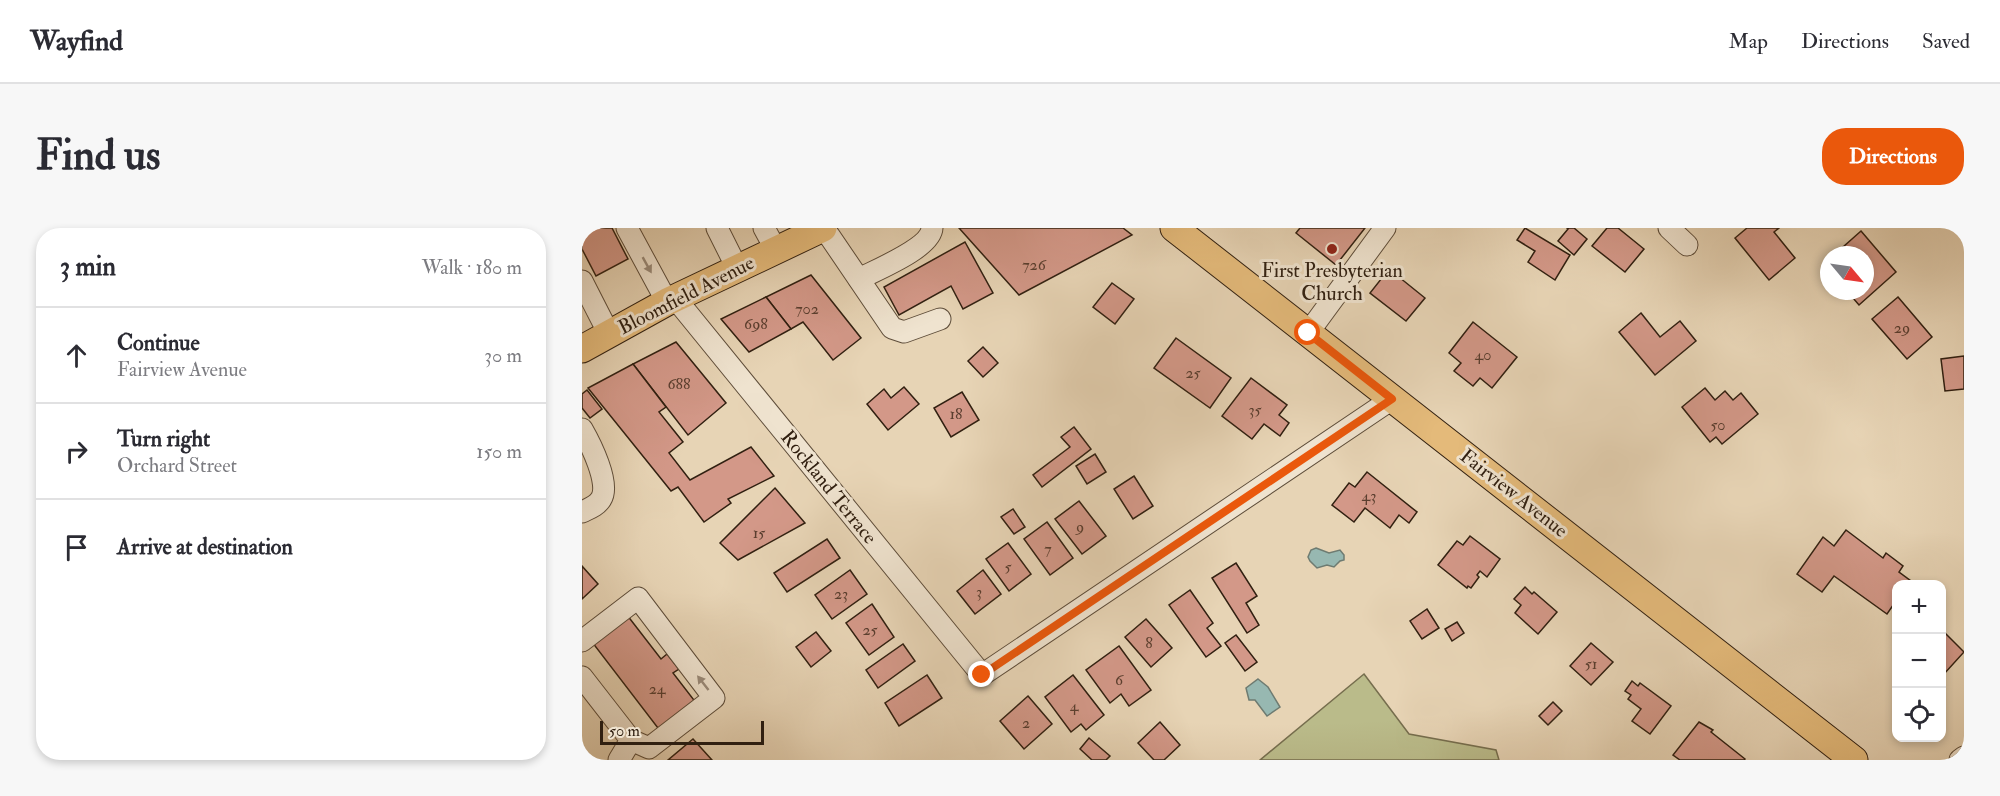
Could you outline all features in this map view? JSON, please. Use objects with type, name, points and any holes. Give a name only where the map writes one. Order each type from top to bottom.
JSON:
[{"type":"main road","name":"Bloomfield Avenue","points":[[582,349],[671,300],[737,268],[770,239],[824,228]]},
{"type":"main road","name":"Fairview Avenue","points":[[1173,228],[1854,760]]},
{"type":"street","name":"Rockland Terrace","points":[[627,228],[671,300],[982,675],[1392,399]]},
{"type":"street","points":[[717,228],[737,268]]},
{"type":"street","points":[[824,228],[892,328],[904,332],[940,319]]},
{"type":"street","points":[[859,279],[920,246],[932,234],[932,228]]},
{"type":"street","points":[[1308,333],[1385,228]]},
{"type":"street","points":[[1669,228],[1687,245]]},
{"type":"street","points":[[582,281],[609,334]]},
{"type":"street","points":[[582,429],[590,444],[604,486],[602,499],[582,513]]},
{"type":"street","points":[[582,641],[638,598],[714,698],[649,748],[631,740],[582,677]]},
{"type":"street","points":[[619,760],[631,740]]},
{"type":"street","points":[[1960,760],[1964,756]]},
{"type":"green space","points":[[1364,674],[1409,734],[1496,750],[1499,760],[1260,760]]},
{"type":"water","points":[[1316,548],[1329,553],[1340,550],[1344,555],[1344,560],[1334,567],[1327,565],[1317,568],[1308,557],[1311,550]]},
{"type":"water","points":[[1258,679],[1268,687],[1280,707],[1267,716],[1255,700],[1249,700],[1246,688]]},
{"type":"building","points":[[582,228],[612,228],[628,259],[596,276],[582,249]]},
{"type":"building","points":[[959,228],[1123,228],[1132,235],[1019,295]]},
{"type":"building","name":"First Presbyterian Church","points":[[1300,228],[1365,228],[1336,265],[1296,233]]},
{"type":"building","points":[[1525,228],[1570,255],[1555,280],[1528,262],[1535,251],[1517,240]]},
{"type":"building","points":[[1567,228],[1574,228],[1587,239],[1574,255],[1558,241]]},
{"type":"building","points":[[1607,228],[1618,228],[1644,249],[1625,272],[1592,246]]},
{"type":"building","points":[[1747,228],[1779,228],[1774,232],[1795,258],[1769,280],[1735,238]]},
{"type":"building","points":[[1861,231],[1874,246],[1844,246]]},
{"type":"building","points":[[965,242],[993,293],[963,309],[951,286],[899,315],[884,287]]},
{"type":"building","points":[[1874,246],[1896,272],[1874,292]]},
{"type":"building","points":[[1389,269],[1425,298],[1406,321],[1370,293]]},
{"type":"building","points":[[811,275],[861,338],[833,360],[803,322],[791,329],[766,297]]},
{"type":"building","points":[[1112,283],[1134,299],[1115,324],[1093,307]]},
{"type":"building","points":[[766,297],[791,329],[749,352],[721,319]]},
{"type":"building","points":[[1898,297],[1932,337],[1907,359],[1872,319]]},
{"type":"building","points":[[1855,300],[1865,300],[1859,305]]},
{"type":"building","points":[[1641,313],[1660,337],[1680,321],[1696,341],[1655,375],[1619,332]]},
{"type":"building","points":[[1473,322],[1517,357],[1492,388],[1480,378],[1473,386],[1454,371],[1461,363],[1449,353]]},
{"type":"building","points":[[1176,338],[1231,378],[1210,408],[1154,368]]},
{"type":"building","points":[[676,342],[726,403],[688,435],[633,364]]},
{"type":"building","points":[[983,347],[998,363],[983,377],[968,361]]},
{"type":"building","points":[[1964,356],[1964,389],[1945,391],[1941,359]]},
{"type":"building","points":[[633,364],[666,407],[659,412],[683,442],[669,453],[690,480],[751,447],[774,476],[728,499],[731,503],[704,522],[678,487],[671,491],[588,388]]},
{"type":"building","points":[[1251,378],[1287,405],[1279,415],[1289,423],[1280,436],[1264,424],[1252,439],[1222,416]]},
{"type":"building","points":[[904,387],[919,404],[888,430],[867,404],[884,389],[891,398]]},
{"type":"building","points":[[1705,388],[1715,400],[1725,391],[1733,400],[1741,393],[1758,414],[1722,444],[1716,437],[1710,442],[1682,407]]},
{"type":"building","points":[[587,390],[602,409],[590,418],[582,408],[582,394]]},
{"type":"building","points":[[962,392],[979,420],[951,437],[934,408]]},
{"type":"building","points":[[1074,427],[1091,449],[1042,487],[1033,475],[1070,447],[1061,437]]},
{"type":"building","points":[[1095,454],[1106,472],[1087,484],[1076,466]]},
{"type":"building","points":[[1367,472],[1417,512],[1409,523],[1399,515],[1390,528],[1365,508],[1354,522],[1332,505],[1349,483],[1355,487]]},
{"type":"building","points":[[1134,476],[1153,506],[1133,519],[1114,489]]},
{"type":"building","points":[[775,488],[805,523],[738,560],[720,543]]},
{"type":"building","points":[[1079,501],[1106,536],[1082,554],[1055,519]]},
{"type":"building","points":[[1013,509],[1025,527],[1014,534],[1001,517]]},
{"type":"building","points":[[1047,522],[1073,558],[1050,575],[1024,539]]},
{"type":"building","points":[[1846,530],[1883,558],[1886,553],[1903,566],[1899,572],[1910,580],[1892,580],[1892,607],[1887,614],[1834,576],[1822,592],[1797,574],[1823,537],[1834,546]]},
{"type":"building","points":[[1470,536],[1500,559],[1487,577],[1480,571],[1477,575],[1479,577],[1471,588],[1468,586],[1467,588],[1438,565],[1457,541],[1463,545]]},
{"type":"building","points":[[827,539],[840,558],[787,592],[774,573]]},
{"type":"building","points":[[1008,543],[1031,574],[1009,591],[986,559]]},
{"type":"building","points":[[1236,563],[1257,596],[1246,603],[1259,625],[1247,633],[1212,578]]},
{"type":"building","points":[[582,566],[598,584],[582,599]]},
{"type":"building","points":[[850,570],[867,594],[832,619],[815,595]]},
{"type":"building","points":[[983,570],[1001,594],[975,614],[957,591]]},
{"type":"building","points":[[1525,587],[1557,612],[1538,634],[1515,613],[1521,605],[1514,599]]},
{"type":"building","points":[[1190,590],[1213,623],[1207,628],[1221,646],[1206,657],[1169,605]]},
{"type":"building","points":[[872,604],[894,637],[869,655],[846,623]]},
{"type":"building","points":[[1427,609],[1439,628],[1422,639],[1410,621]]},
{"type":"building","points":[[627,615],[661,659],[667,654],[679,669],[673,673],[697,704],[661,732],[592,642]]},
{"type":"building","points":[[1146,619],[1172,648],[1151,667],[1125,637]]},
{"type":"building","points":[[1457,622],[1464,633],[1452,641],[1445,629]]},
{"type":"building","points":[[816,632],[831,651],[811,667],[796,647]]},
{"type":"building","points":[[1946,634],[1964,652],[1946,672]]},
{"type":"building","points":[[1236,635],[1257,662],[1245,671],[1225,643]]},
{"type":"building","points":[[1591,643],[1613,662],[1591,685],[1570,666]]},
{"type":"building","points":[[903,644],[915,661],[878,688],[866,670]]},
{"type":"building","points":[[1119,646],[1151,690],[1129,706],[1121,694],[1110,703],[1086,670]]},
{"type":"building","points":[[927,675],[942,698],[899,726],[885,703]]},
{"type":"building","points":[[1073,675],[1104,715],[1086,730],[1081,724],[1071,732],[1045,697]]},
{"type":"building","points":[[1632,681],[1638,686],[1640,683],[1671,706],[1650,734],[1632,721],[1641,709],[1628,699],[1631,695],[1625,691]]},
{"type":"building","points":[[1028,696],[1052,724],[1024,749],[1000,721]]},
{"type":"building","points":[[1553,702],[1562,711],[1548,725],[1539,716]]},
{"type":"building","points":[[1160,722],[1180,745],[1164,760],[1154,760],[1138,743]]},
{"type":"building","points":[[1699,722],[1713,730],[1711,732],[1745,759],[1680,760],[1673,755]]},
{"type":"building","points":[[1089,738],[1110,756],[1106,760],[1092,760],[1080,749]]},
{"type":"building","points":[[693,739],[712,760],[668,760]]},
{"type":"place","name":"First Presbyterian Church","points":[[1332,249]]},
{"type":"route","points":[[982,675],[1392,399],[1308,333]]}]
